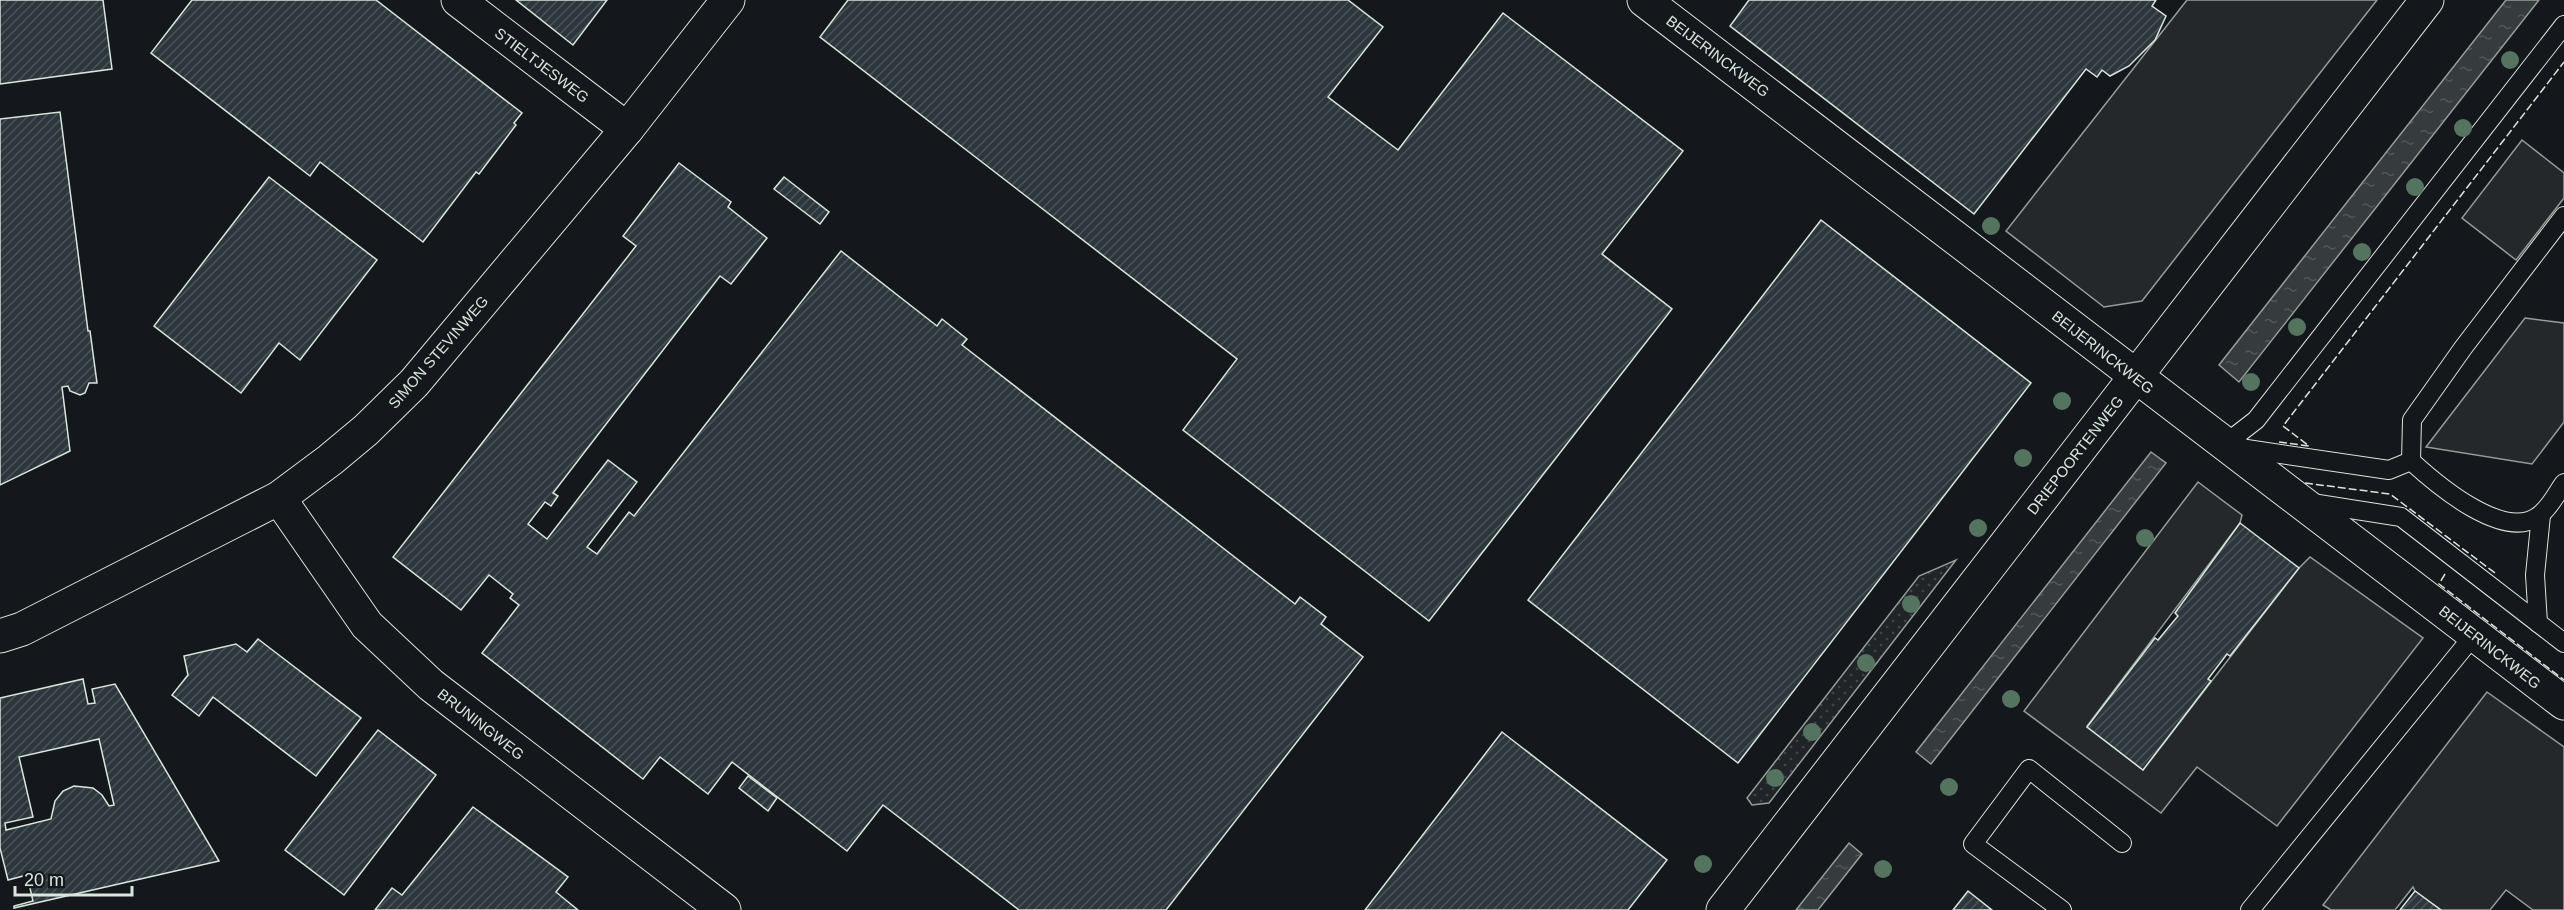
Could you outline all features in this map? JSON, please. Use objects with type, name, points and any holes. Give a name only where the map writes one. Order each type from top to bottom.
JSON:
[{"type":"street","name":"STIELTJESWEG","points":[[458,0],[627,129]]},
{"type":"street","name":"SIMON STEVINWEG","points":[[0,636],[22,629],[279,498],[366,430],[414,382],[627,129],[728,0]]},
{"type":"street","name":"BEIJERINCKWEG","points":[[1644,0],[2564,704]]},
{"type":"street","name":"DRIEPOORTENWEG","points":[[1723,910],[2427,0]]},
{"type":"street","name":"BRUNINGWEG","points":[[279,498],[367,625],[431,685],[724,910]]},
{"type":"lane","points":[[2225,444],[2256,420],[2564,25]]},
{"type":"lane","points":[[2541,515],[2516,524],[2479,512],[2434,482],[2411,461],[2412,420],[2463,348],[2564,216]]},
{"type":"lane","points":[[2225,444],[2308,460],[2389,470],[2411,461]]},
{"type":"lane","points":[[2538,623],[2535,575],[2541,515],[2564,483]]},
{"type":"lane","points":[[2301,501],[2401,517],[2564,643]]},
{"type":"lane","points":[[2250,910],[2474,635]]},
{"type":"lane","points":[[2062,910],[1973,844],[2029,769],[2122,843]]},
{"type":"shaded area","points":[[2187,0],[2377,0],[2142,301],[2104,307],[2006,231]]},
{"type":"shaded area","points":[[2522,140],[2564,173],[2564,198],[2516,260],[2462,218]]},
{"type":"shaded area","points":[[2525,318],[2564,323],[2564,422],[2532,464],[2426,447]]},
{"type":"shaded area","points":[[2198,482],[2242,515],[2240,523],[2087,726],[2143,770],[2299,568],[2310,557],[2423,638],[2277,826],[2197,767],[2161,813],[2024,711]]},
{"type":"shaded area","points":[[1956,560],[1769,803],[1752,805],[1747,798],[1919,576]]},
{"type":"shaded area","points":[[2487,692],[2564,747],[2564,910],[2533,910],[2506,890],[2490,910],[2441,910],[2415,891],[2413,887],[2395,910],[2331,910],[2323,905]]},
{"type":"water","points":[[2506,0],[2539,0],[2239,382],[2219,365]]},
{"type":"water","points":[[2151,452],[2166,463],[1931,764],[1916,752]]},
{"type":"water","points":[[1849,843],[1862,854],[1818,910],[1796,910]]},
{"type":"building","points":[[0,0],[103,0],[112,69],[0,84]]},
{"type":"building","points":[[192,0],[376,0],[522,113],[514,123],[516,125],[479,174],[476,172],[423,242],[320,162],[310,176],[151,53]]},
{"type":"building","points":[[516,0],[607,0],[573,45]]},
{"type":"building","points":[[848,0],[1348,0],[1383,27],[1328,97],[1398,150],[1503,13],[1683,151],[1602,254],[1672,309],[1429,621],[1183,430],[1237,359],[820,37]]},
{"type":"building","points":[[1749,0],[2156,0],[2152,6],[2166,16],[2155,40],[2129,66],[2110,76],[2102,70],[2097,77],[2086,69],[1974,214],[1730,26]]},
{"type":"building","points":[[60,112],[88,331],[90,331],[97,383],[89,383],[85,393],[80,395],[70,391],[68,386],[62,387],[70,451],[0,485],[0,119]]},
{"type":"building","points":[[679,163],[731,202],[728,207],[767,238],[731,284],[720,276],[553,493],[558,496],[551,506],[545,502],[528,524],[547,539],[608,460],[637,482],[587,547],[597,554],[629,512],[634,516],[841,251],[937,326],[942,319],[967,339],[962,345],[1295,604],[1300,597],[1326,617],[1321,624],[1363,657],[1166,910],[1019,910],[883,805],[847,851],[732,762],[708,794],[660,757],[643,779],[482,653],[519,605],[510,598],[513,594],[489,575],[461,610],[393,557],[636,246],[623,236]]},
{"type":"building","points":[[269,177],[377,260],[300,360],[279,343],[241,393],[154,326]]},
{"type":"building","points":[[784,177],[829,212],[820,224],[774,189]]},
{"type":"building","points":[[1821,220],[2031,383],[1738,763],[1528,600]]},
{"type":"building","points":[[2240,523],[2299,568],[2230,656],[2227,654],[2208,679],[2211,681],[2143,770],[2087,727],[2155,638],[2158,640],[2178,616],[2175,613]]},
{"type":"building","points":[[258,639],[361,718],[316,776],[213,697],[199,716],[172,695],[188,675],[184,656],[236,644],[247,652]]},
{"type":"building","points":[[83,679],[88,704],[95,703],[92,689],[115,684],[219,861],[14,908],[14,906],[33,901],[27,875],[8,880],[0,848],[0,698]],"holes":[[[99,739],[114,805],[109,806],[102,795],[93,788],[74,786],[63,791],[55,801],[51,819],[6,830],[5,823],[33,817],[19,757]]]},
{"type":"building","points":[[378,730],[436,775],[344,895],[285,850]]},
{"type":"building","points":[[1502,732],[1667,860],[1628,910],[1365,910]]},
{"type":"building","points":[[748,776],[777,798],[768,811],[739,788]]},
{"type":"building","points":[[473,807],[568,877],[556,892],[578,910],[375,910],[392,888],[402,895]]},
{"type":"building","points":[[1968,891],[1992,910],[1953,910]]},
{"type":"building","points":[[2415,891],[2441,910],[2400,910]]},
{"type":"fence","points":[[2279,442],[2309,446],[2283,426],[2564,62]]},
{"type":"fence","points":[[2305,483],[2390,494],[2495,573]]},
{"type":"fence","points":[[2445,574],[2439,584],[2564,680]]}]
